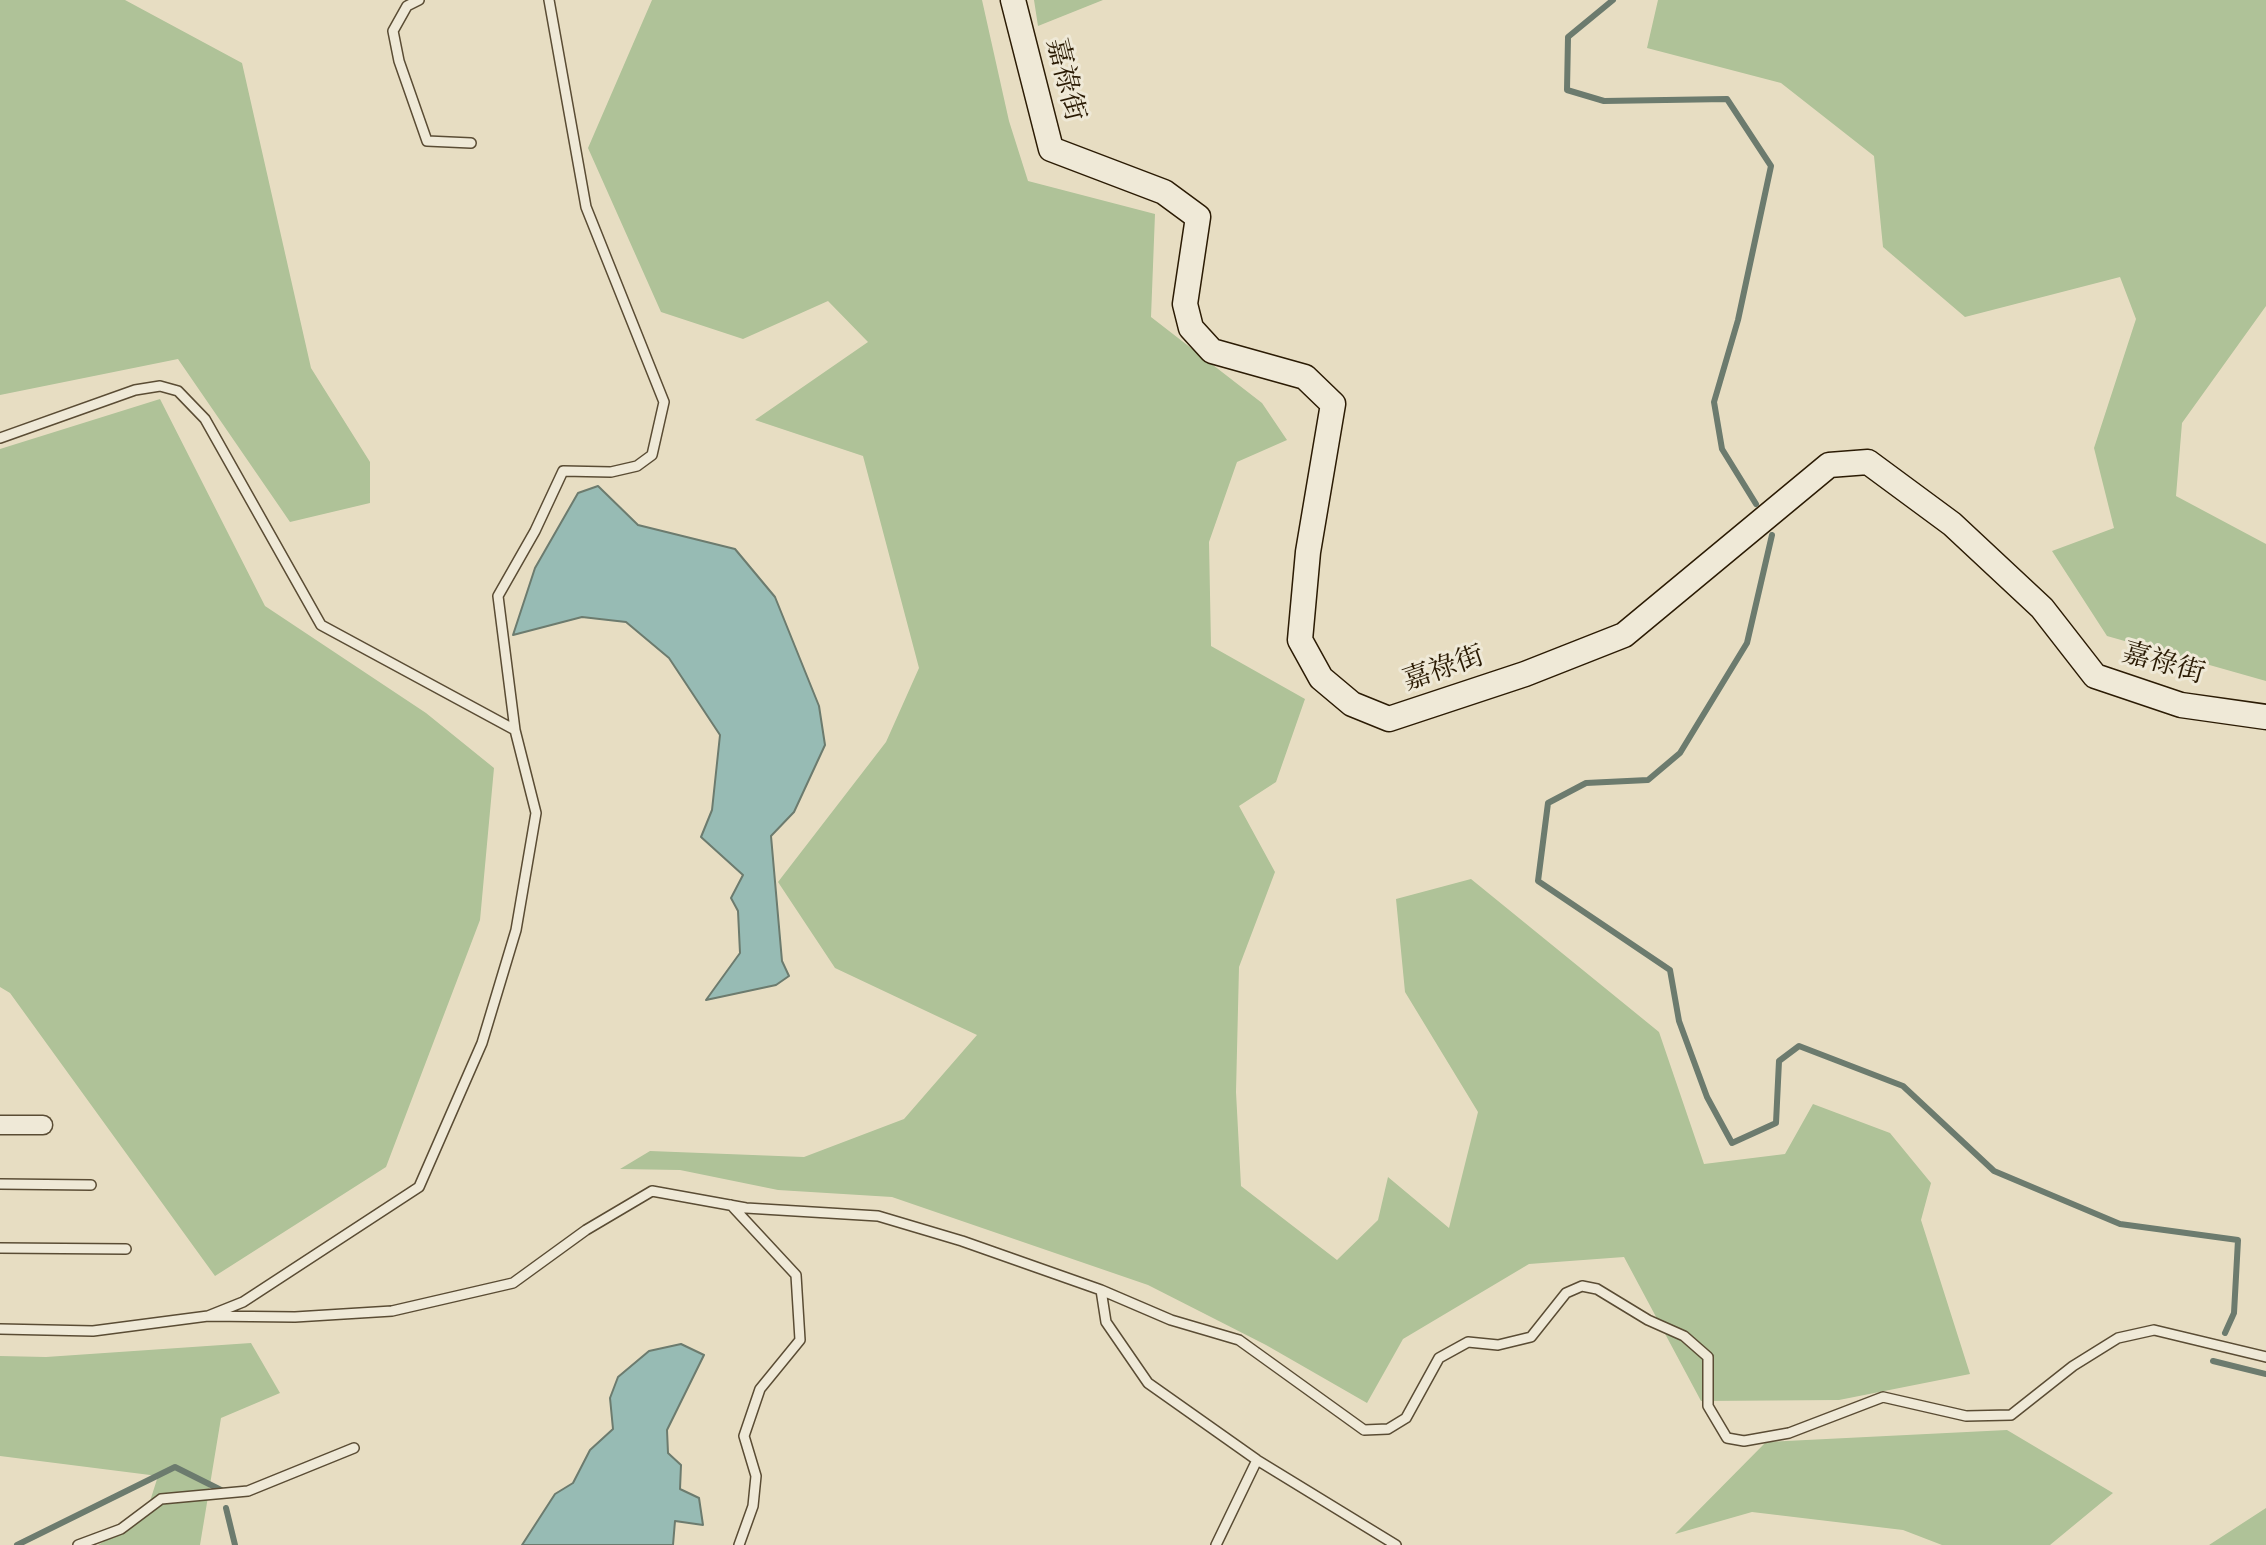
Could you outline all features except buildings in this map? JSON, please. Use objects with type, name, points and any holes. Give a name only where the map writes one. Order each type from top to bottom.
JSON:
[{"type":"street","name":"嘉祿街","points":[[1013,0],[1051,149],[1164,192],[1198,217],[1185,304],[1191,328],[1212,351],[1305,377],[1333,404],[1308,552],[1300,640],[1321,678],[1352,704],[1389,719],[1525,674],[1624,635],[1829,465],[1868,462],[1952,524],[2042,608],[2095,676],[2181,705],[2266,717]]},
{"type":"street","points":[[0,1125],[43,1125]]},
{"type":"lane","points":[[419,0],[407,6],[393,31],[427,141],[471,143]]},
{"type":"lane","points":[[208,1316],[243,1302],[419,1187],[482,1043],[516,930],[536,813],[515,730],[498,596],[535,531],[563,471],[611,472],[637,466],[652,455],[664,402],[586,207],[549,0]]},
{"type":"lane","points":[[0,438],[135,390],[160,386],[178,391],[205,419],[321,625],[515,730]]},
{"type":"lane","points":[[0,1184],[91,1185]]},
{"type":"lane","points":[[0,1329],[93,1331],[208,1316],[295,1317],[392,1311],[513,1283],[586,1230],[652,1191],[731,1205],[878,1216],[962,1241],[1101,1290],[1171,1320],[1239,1340],[1364,1430],[1388,1429],[1406,1418],[1439,1358],[1468,1342],[1498,1345],[1531,1337],[1566,1293],[1582,1286],[1597,1289],[1648,1320],[1684,1336],[1708,1357],[1708,1406],[1727,1438],[1744,1441],[1789,1433],[1883,1397],[1966,1416],[2011,1415],[2073,1366],[2118,1338],[2154,1330],[2266,1357]]},
{"type":"lane","points":[[731,1205],[796,1275],[800,1340],[760,1389],[744,1436],[756,1476],[753,1506],[739,1545]]},
{"type":"lane","points":[[0,1248],[126,1249]]},
{"type":"lane","points":[[1101,1290],[1106,1322],[1148,1383],[1257,1460],[1396,1545]]},
{"type":"lane","points":[[78,1545],[121,1529],[161,1499],[248,1491],[354,1448]]},
{"type":"lane","points":[[1216,1545],[1257,1460]]},
{"type":"green space","points":[[0,0],[125,0],[242,63],[311,368],[370,462],[370,503],[290,522],[178,359],[0,395]]},
{"type":"green space","points":[[652,0],[982,0],[1009,121],[1028,181],[1155,214],[1151,317],[1262,403],[1287,440],[1237,462],[1209,542],[1211,646],[1305,699],[1276,782],[1239,806],[1275,872],[1239,967],[1236,1092],[1241,1186],[1337,1260],[1378,1220],[1388,1177],[1449,1228],[1478,1112],[1405,992],[1396,899],[1471,879],[1659,1032],[1704,1164],[1785,1154],[1813,1104],[1890,1133],[1931,1183],[1921,1220],[1970,1374],[1839,1400],[1701,1401],[1624,1257],[1529,1264],[1403,1339],[1367,1403],[1266,1345],[1148,1285],[892,1197],[778,1190],[680,1170],[620,1169],[650,1151],[804,1157],[904,1119],[977,1035],[835,968],[778,882],[886,742],[919,668],[863,456],[755,420],[868,342],[828,301],[743,339],[661,312],[588,148]]},
{"type":"green space","points":[[1034,0],[1103,0],[1038,26]]},
{"type":"green space","points":[[1658,0],[2266,0],[2266,306],[2182,423],[2176,496],[2266,544],[2266,681],[2107,636],[2052,551],[2114,528],[2094,448],[2136,319],[2120,277],[1965,317],[1883,247],[1874,156],[1781,83],[1647,48]]},
{"type":"green space","points":[[160,399],[265,606],[426,713],[494,768],[480,920],[386,1167],[215,1276],[10,993],[0,987],[0,449]]},
{"type":"green space","points":[[251,1343],[280,1393],[221,1418],[200,1545],[98,1545],[145,1517],[158,1476],[0,1456],[0,1356],[46,1357]]},
{"type":"green space","points":[[2007,1430],[2113,1493],[2050,1545],[1942,1545],[1903,1530],[1752,1512],[1675,1534],[1766,1442]]},
{"type":"green space","points":[[2266,1508],[2266,1545],[2209,1545]]},
{"type":"water","points":[[598,486],[638,525],[735,549],[775,597],[819,706],[825,745],[794,812],[771,836],[782,961],[789,976],[776,985],[706,1000],[740,953],[738,911],[731,898],[743,875],[701,837],[712,810],[720,735],[669,658],[626,622],[582,617],[513,635],[535,568],[578,493]]},
{"type":"water","points":[[681,1344],[704,1355],[667,1430],[668,1453],[681,1465],[680,1489],[699,1498],[703,1525],[675,1521],[673,1545],[522,1545],[555,1494],[573,1483],[590,1450],[613,1429],[610,1398],[618,1377],[649,1351]]},
{"type":"waterway","points":[[1613,0],[1568,37],[1567,90],[1604,101],[1727,99],[1771,166],[1738,320],[1714,402],[1722,449],[1756,504]]},
{"type":"waterway","points":[[1772,535],[1747,643],[1680,753],[1648,780],[1586,783],[1548,803],[1538,881],[1670,970],[1679,1021],[1707,1097],[1732,1143],[1776,1123],[1779,1061],[1799,1046],[1903,1086],[1994,1171],[2120,1224],[2238,1240],[2234,1313],[2225,1333]]},
{"type":"waterway","points":[[2213,1361],[2266,1374]]},
{"type":"waterway","points":[[17,1545],[175,1467],[225,1492]]},
{"type":"waterway","points":[[226,1508],[235,1545]]}]
